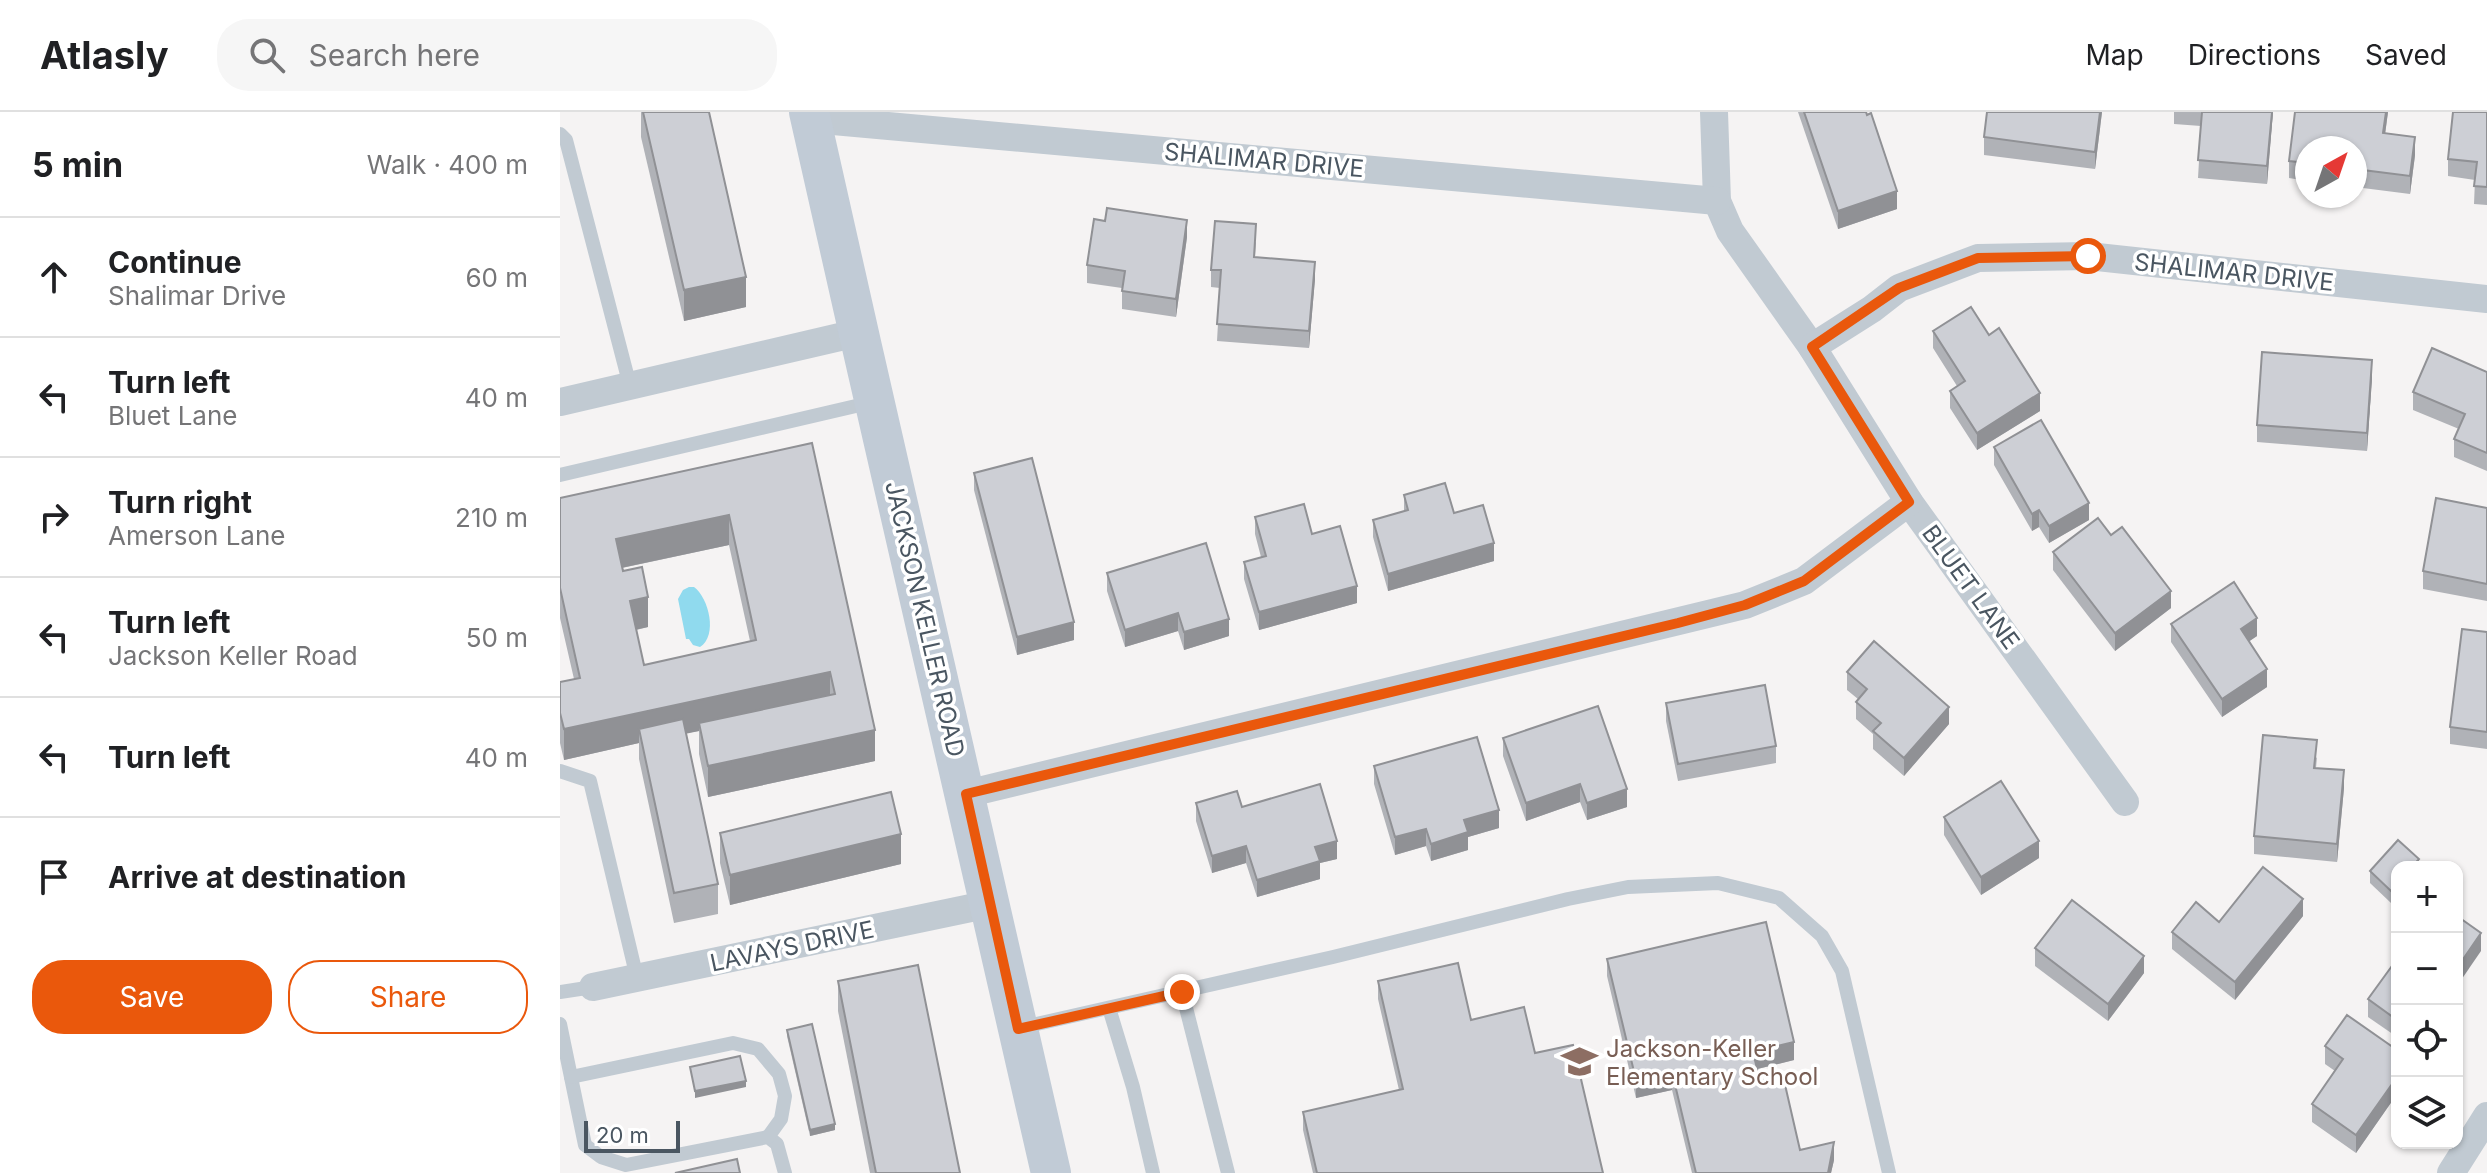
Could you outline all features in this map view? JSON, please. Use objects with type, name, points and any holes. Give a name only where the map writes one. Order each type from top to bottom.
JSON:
[{"type":"main road","name":"JACKSON KELLER ROAD","points":[[810,116],[857,333],[966,794],[1051,1173]]},
{"type":"street","name":"BLUET LANE","points":[[1714,112],[1717,201],[1730,231],[1812,347],[1909,502],[2125,802]]},
{"type":"street","name":"SHALIMAR DRIVE","points":[[810,116],[1717,201]]},
{"type":"street","name":"SHALIMAR DRIVE","points":[[1812,347],[1899,288],[1978,258],[2088,256],[2487,299]]},
{"type":"street","points":[[560,402],[857,333]]},
{"type":"street","points":[[966,794],[1745,605],[1804,581],[1909,502]]},
{"type":"street","name":"LAVAYS DRIVE","points":[[593,987],[990,904]]},
{"type":"street","points":[[2451,1173],[2487,1116]]},
{"type":"lane","points":[[560,134],[566,140],[630,386]]},
{"type":"lane","points":[[560,475],[874,402]]},
{"type":"lane","points":[[560,771],[590,781],[637,978]]},
{"type":"lane","points":[[1018,1029],[1628,887],[1718,883],[1779,898],[1822,936],[1842,971],[1889,1173]]},
{"type":"lane","points":[[560,992],[593,987]]},
{"type":"lane","points":[[1182,992],[1228,1173]]},
{"type":"lane","points":[[1109,1008],[1133,1087],[1153,1173]]},
{"type":"lane","points":[[560,1024],[585,1145],[601,1157],[626,1165],[768,1137],[781,1119],[785,1096],[779,1074],[758,1049],[733,1043],[571,1077]]},
{"type":"lane","points":[[768,1137],[777,1144],[785,1173]]},
{"type":"water","points":[[689,587],[694,587],[704,599],[709,617],[709,635],[700,647],[686,639],[678,599]]},
{"type":"building","points":[[643,112],[709,112],[746,277],[684,290]]},
{"type":"building","points":[[1804,112],[1871,113],[1897,191],[1838,211]]},
{"type":"building","points":[[1987,112],[2100,112],[2095,152],[1984,137]]},
{"type":"building","points":[[2202,112],[2272,112],[2267,166],[2198,160]]},
{"type":"building","points":[[2295,112],[2386,112],[2383,133],[2415,137],[2410,176],[2367,171],[2367,136],[2295,136],[2295,162],[2289,161]]},
{"type":"building","points":[[2453,112],[2487,112],[2487,187],[2474,186],[2477,162],[2448,159]]},
{"type":"building","points":[[1107,208],[1187,220],[1176,299],[1122,291],[1125,271],[1087,265],[1094,219],[1105,221]]},
{"type":"building","points":[[1215,221],[1256,224],[1254,257],[1315,262],[1309,331],[1217,324],[1221,270],[1211,270]]},
{"type":"building","points":[[1971,307],[1989,335],[1999,328],[2040,393],[1977,433],[1950,391],[1965,381],[1933,331]]},
{"type":"building","points":[[2432,348],[2487,372],[2487,453],[2454,439],[2465,414],[2413,392]]},
{"type":"building","points":[[2262,352],[2372,360],[2367,433],[2257,425]]},
{"type":"building","points":[[2041,420],[2089,503],[2049,526],[2039,510],[2032,514],[1994,447]]},
{"type":"building","points":[[812,443],[875,730],[708,766],[699,723],[835,694],[830,672],[564,729],[560,713],[560,682],[580,678],[560,588],[560,498]],"holes":[[[729,515],[756,640],[644,665],[630,601],[648,597],[642,567],[623,571],[616,539]]]},
{"type":"building","points":[[1032,458],[1074,622],[1017,637],[974,473]]},
{"type":"building","points":[[1445,483],[1454,513],[1483,505],[1494,543],[1388,574],[1373,520],[1408,510],[1404,495]]},
{"type":"building","points":[[2436,498],[2487,508],[2487,584],[2423,571]]},
{"type":"building","points":[[1304,504],[1312,534],[1340,526],[1357,586],[1259,612],[1244,562],[1266,556],[1255,517]]},
{"type":"building","points":[[2098,518],[2111,535],[2122,527],[2171,591],[2115,633],[2053,552]]},
{"type":"building","points":[[1206,543],[1229,619],[1184,632],[1178,613],[1125,630],[1107,573]]},
{"type":"building","points":[[2234,582],[2257,618],[2241,629],[2267,669],[2222,699],[2171,624]]},
{"type":"building","points":[[2462,629],[2487,632],[2487,732],[2450,727]]},
{"type":"building","points":[[1874,641],[1949,707],[1904,758],[1873,731],[1881,723],[1856,702],[1867,689],[1847,672]]},
{"type":"building","points":[[1765,685],[1776,746],[1678,764],[1666,703]]},
{"type":"building","points":[[1598,706],[1627,789],[1587,803],[1580,784],[1526,803],[1503,738]]},
{"type":"building","points":[[683,719],[718,884],[674,893],[639,729]]},
{"type":"building","points":[[2263,735],[2317,740],[2314,768],[2344,770],[2337,844],[2254,836]]},
{"type":"building","points":[[1477,737],[1499,810],[1464,820],[1468,832],[1431,844],[1426,829],[1395,837],[1374,766]]},
{"type":"building","points":[[2001,781],[2039,841],[1981,877],[1944,817]]},
{"type":"building","points":[[1320,784],[1337,841],[1315,847],[1320,861],[1257,880],[1246,846],[1212,856],[1196,803],[1237,791],[1242,807]]},
{"type":"building","points":[[891,792],[901,834],[730,875],[720,833]]},
{"type":"building","points":[[2398,840],[2419,859],[2391,861],[2391,891],[2370,871]]},
{"type":"building","points":[[2263,867],[2303,899],[2235,982],[2172,932],[2196,902],[2219,922]]},
{"type":"building","points":[[2072,900],[2144,956],[2108,1004],[2035,948]]},
{"type":"building","points":[[2463,920],[2481,933],[2463,959]]},
{"type":"building","points":[[1766,922],[1794,1042],[1753,1052],[1760,1081],[1783,1076],[1800,1150],[1834,1142],[1828,1173],[1696,1173],[1672,1072],[1636,1080],[1607,959]]},
{"type":"building","points":[[1458,963],[1471,1020],[1524,1007],[1535,1053],[1573,1045],[1603,1173],[1317,1173],[1303,1112],[1403,1089],[1378,981]]},
{"type":"building","points":[[918,965],[960,1173],[876,1173],[838,981]]},
{"type":"building","points":[[2391,967],[2391,1016],[2368,999]]},
{"type":"building","points":[[2347,1015],[2391,1046],[2391,1085],[2356,1135],[2312,1104],[2343,1059],[2325,1046]]},
{"type":"building","points":[[812,1024],[835,1124],[810,1130],[787,1030]]},
{"type":"building","points":[[740,1056],[746,1081],[695,1091],[690,1067]]},
{"type":"building","points":[[737,1159],[740,1173],[675,1173]]},
{"type":"place","name":"Jackson-Keller Elementary School","points":[[1580,1062]]},
{"type":"route","points":[[1182,992],[1018,1029],[966,794],[1678,623],[1745,605],[1804,581],[1909,502],[1812,347],[1899,288],[1978,258],[2088,256]]}]
